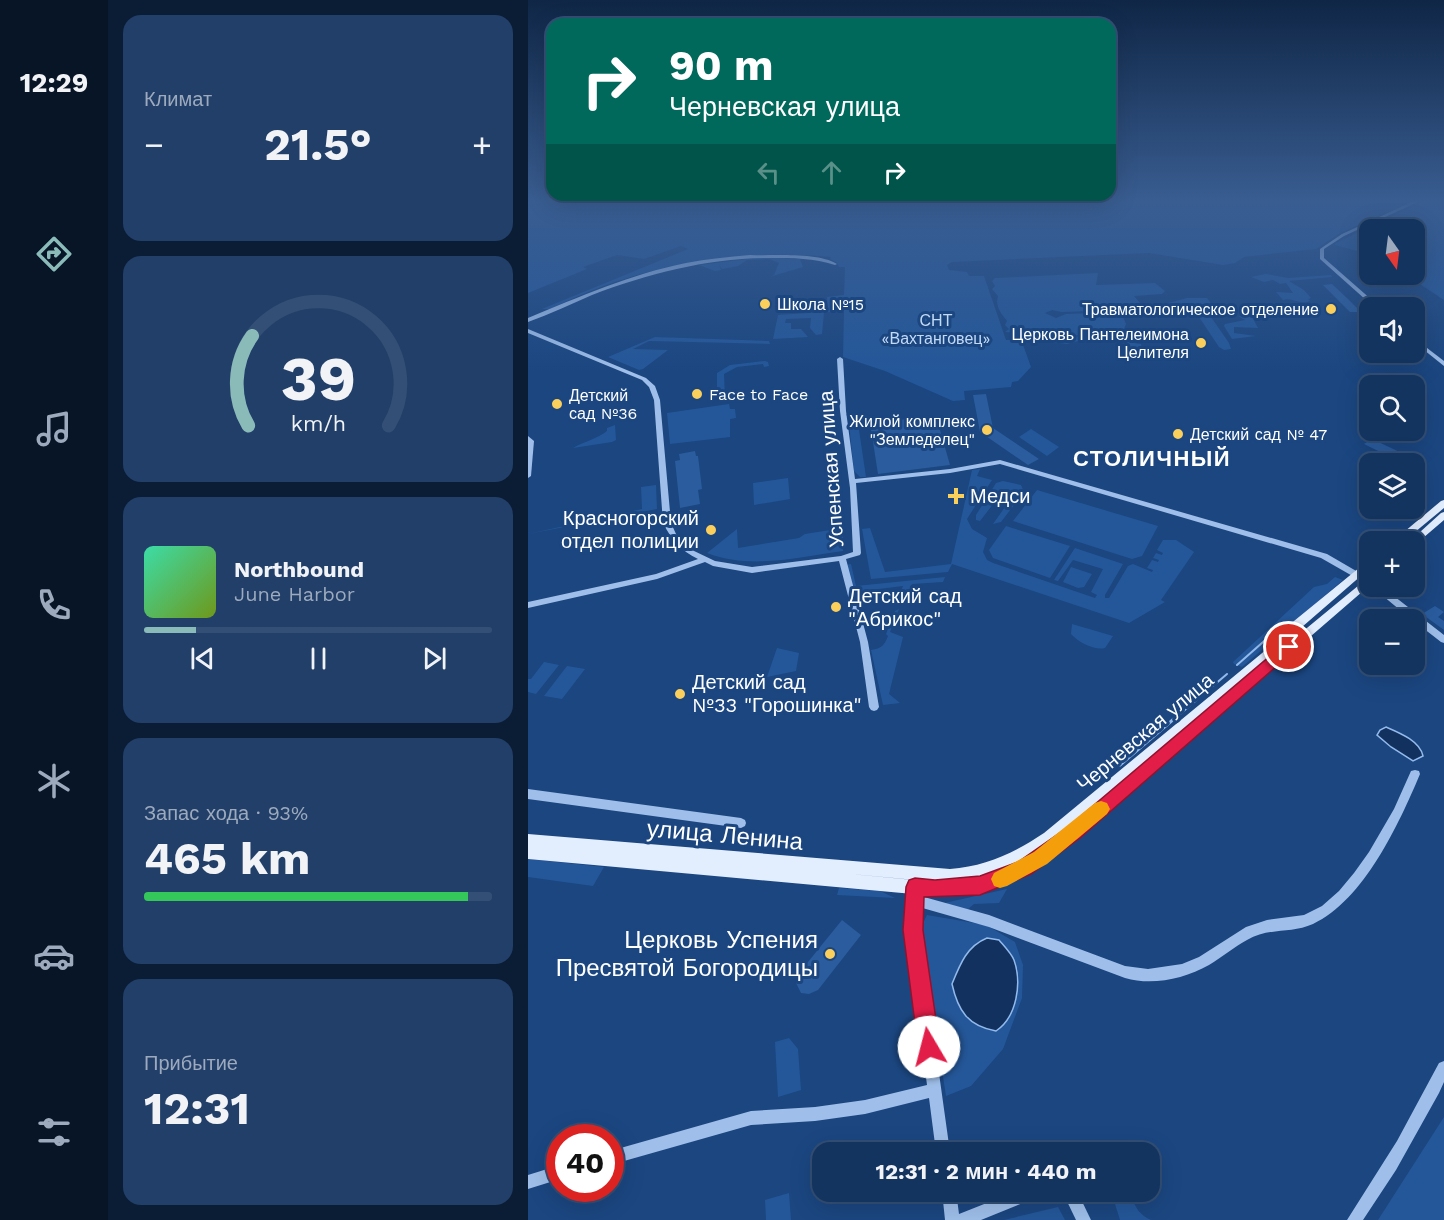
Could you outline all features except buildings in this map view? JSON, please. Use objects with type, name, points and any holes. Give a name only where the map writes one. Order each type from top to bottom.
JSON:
[{"type":"main road","points":[[1410,531],[1444,503]]},
{"type":"main road","points":[[1425,532],[1444,515]]},
{"type":"main road","name":"Черневская улица","points":[[915,886],[950,876],[990,871],[1016,859],[1049,838],[1271,652],[1298,624],[1359,586]]},
{"type":"main road","name":"улица Ленина","points":[[528,840],[915,886]]},
{"type":"main road","name":"улица Ленина","points":[[528,852],[915,886]]},
{"type":"street","points":[[528,320],[622,282],[677,265],[744,258]]},
{"type":"street","points":[[817,258],[835,264]]},
{"type":"street","points":[[1322,258],[1366,297]]},
{"type":"street","points":[[528,331],[633,374],[652,386],[657,400],[668,528],[684,548],[703,560],[730,568],[752,570],[842,558]]},
{"type":"street","points":[[1425,348],[1444,364]]},
{"type":"street","name":"Успенская улица","points":[[840,359],[857,551],[853,556],[842,558],[864,642],[874,707]]},
{"type":"street","points":[[528,438],[531,441],[528,476]]},
{"type":"street","points":[[852,481],[950,471],[1000,462],[1324,556],[1359,576]]},
{"type":"street","points":[[528,605],[671,572],[703,560]]},
{"type":"street","points":[[1388,597],[1444,640]]},
{"type":"street","points":[[915,886],[932,906],[998,924],[1136,975],[1183,970],[1212,957],[1249,932],[1275,924],[1312,919],[1328,908],[1354,881],[1385,835],[1406,797],[1414,774]]},
{"type":"street","points":[[530,798],[741,823]]},
{"type":"street","points":[[915,886],[913,930],[942,1142]]},
{"type":"street","points":[[1354,1220],[1377,1190],[1414,1128],[1444,1068]]},
{"type":"street","points":[[624,1154],[751,1118],[815,1114],[855,1108],[935,1090]]},
{"type":"street","points":[[528,1182],[546,1176]]},
{"type":"street","points":[[950,1202],[952,1220]]},
{"type":"street","points":[[962,1220],[1007,1202]]},
{"type":"street","points":[[1075,1202],[1084,1220]]},
{"type":"green space","name":"СНТ «Вахтанговец»","points":[[528,258],[609,258],[583,267],[587,269],[528,293]]},
{"type":"green space","name":"СНТ «Вахтанговец»","points":[[666,258],[724,258],[688,263],[618,281],[550,309],[542,309]]},
{"type":"green space","points":[[756,258],[780,258],[800,259],[803,267],[769,277],[774,275],[779,263],[769,259],[747,260],[738,266],[722,269],[719,265],[721,270],[715,271],[699,265]]},
{"type":"green space","name":"СНТ «Вахтанговец»","points":[[831,258],[1041,258],[952,262],[947,265],[949,270],[967,272],[969,276],[984,276],[1006,340],[1111,335],[1113,341],[1107,343],[1086,339],[1067,344],[1045,341],[1022,342],[1031,367],[1018,381],[1012,382],[1011,387],[964,391],[965,400],[953,401],[885,371],[843,357],[844,312],[828,312],[827,297],[844,295],[845,267],[839,267]]},
{"type":"green space","name":"СНТ «Вахтанговец»","points":[[1179,258],[1243,258],[1235,263],[1223,265]]},
{"type":"green space","points":[[1425,258],[1444,258],[1444,300],[1421,285],[1425,285]]},
{"type":"green space","points":[[1098,273],[1096,285],[1155,283],[1165,291],[1162,294],[1134,296],[1140,303],[1161,305],[1187,298],[1207,298],[1212,305],[1194,304],[1195,307],[1062,312],[1052,310],[1045,313],[1056,318],[1066,314],[1121,312],[1126,324],[1119,334],[1123,340],[1141,344],[1142,348],[1130,349],[1113,334],[1058,336],[1005,332],[1009,329],[1005,325],[1007,321],[998,307],[998,296],[992,289],[995,286],[992,281],[995,278]]},
{"type":"green space","points":[[1266,274],[1288,278],[1331,275],[1332,277],[1289,281],[1304,290],[1311,298],[1308,299],[1310,301],[1303,302],[1283,300],[1276,292],[1293,293],[1286,283],[1280,284],[1273,280],[1264,282],[1251,277]]},
{"type":"green space","points":[[824,312],[822,334],[816,335],[810,328],[811,318],[786,319],[785,323],[791,323],[791,329],[801,329],[808,337],[773,339],[778,315]]},
{"type":"green space","points":[[1238,316],[1252,317],[1258,328],[1234,327],[1234,333],[1256,336],[1232,339],[1224,326],[1245,320]]},
{"type":"green space","points":[[1199,317],[1211,317],[1231,349],[1224,350],[1219,347]]},
{"type":"green space","points":[[655,337],[769,341],[770,344],[649,341],[633,349],[668,350],[639,370],[608,357]]},
{"type":"green space","points":[[765,361],[769,366],[764,367],[763,364],[737,367],[724,374],[725,398],[735,397],[735,393],[741,393],[741,397],[735,400],[717,401],[717,373],[730,365]]},
{"type":"green space","points":[[729,404],[730,409],[735,409],[736,418],[730,419],[730,437],[670,444],[667,413]]},
{"type":"green space","points":[[858,423],[866,477],[860,477],[854,471],[849,424]]},
{"type":"green space","points":[[615,425],[616,440],[573,448],[599,436],[607,431],[607,428]]},
{"type":"green space","points":[[1031,429],[1059,447],[1047,456],[1019,437]]},
{"type":"green space","points":[[980,469],[977,476],[992,480],[967,519],[972,529],[987,538],[983,552],[987,560],[993,563],[1095,598],[1097,595],[1091,592],[1103,569],[1073,560],[1058,581],[1054,580],[1075,548],[1123,564],[1105,595],[1105,598],[1109,598],[1128,566],[1133,564],[1152,572],[1153,570],[1147,568],[1152,560],[1158,562],[1159,560],[1153,558],[1156,553],[1162,555],[1163,553],[1157,550],[1163,540],[1176,540],[1194,552],[1161,600],[1165,602],[1129,623],[952,564],[948,572],[871,579],[862,529],[870,528],[885,572],[951,564],[972,470]]},
{"type":"green space","points":[[788,478],[790,499],[754,505],[753,483]]},
{"type":"green space","points":[[1003,481],[1021,485],[1024,492],[1001,522],[993,524],[1012,497],[1001,494],[980,521],[976,520],[976,515],[996,483]]},
{"type":"green space","points":[[656,485],[657,509],[528,534],[642,509],[641,487]]},
{"type":"green space","points":[[1037,490],[1158,526],[1142,556],[1132,559],[1013,521]]},
{"type":"green space","points":[[1006,526],[1070,546],[1050,578],[993,558],[989,550]]},
{"type":"green space","points":[[843,528],[843,551],[775,561],[741,561],[707,553],[737,529],[738,548]]},
{"type":"green space","points":[[851,564],[856,586],[945,577],[943,582],[912,584],[901,606],[896,602],[903,586],[854,592],[846,565]]},
{"type":"green space","points":[[1071,567],[1092,574],[1084,587],[1078,588],[1063,582]]},
{"type":"green space","points":[[1335,577],[1343,580],[1242,667],[1234,664],[1233,662],[1314,587],[1327,584]]},
{"type":"green space","points":[[899,609],[890,632],[903,637],[889,694],[900,703],[883,705],[871,650],[884,644],[895,611]]},
{"type":"green space","points":[[1072,624],[1113,636],[1105,648],[1092,647],[1082,643],[1071,634]]},
{"type":"green space","points":[[777,648],[799,653],[796,671],[767,677]]},
{"type":"green space","points":[[544,662],[559,665],[536,694],[528,692],[528,679],[531,679]]},
{"type":"green space","points":[[567,666],[585,669],[562,699],[544,696]]},
{"type":"green space","points":[[528,859],[604,867],[593,886],[528,877]]},
{"type":"green space","points":[[839,888],[880,891],[895,898],[837,895]]},
{"type":"green space","points":[[1007,889],[999,903],[974,904],[968,909],[939,906],[940,904]]},
{"type":"green space","points":[[927,915],[986,925],[1015,942],[1023,965],[1022,998],[1003,1049],[971,1086],[946,1096],[926,966],[922,925]]},
{"type":"green space","points":[[789,1038],[798,1049],[801,1090],[778,1097],[775,1042]]},
{"type":"green space","points":[[1444,1117],[1444,1220],[1378,1220]]},
{"type":"green space","points":[[789,1193],[791,1220],[766,1220],[765,1200]]},
{"type":"green space","points":[[1114,1202],[1134,1202],[1139,1211],[1151,1220],[1120,1220]]},
{"type":"green space","points":[[1058,1207],[1065,1220],[1004,1220]]},
{"type":"shaded area","points":[[1386,727],[1414,742],[1423,756],[1413,761],[1391,747],[1377,735]]},
{"type":"shaded area","points":[[987,938],[999,940],[1009,952],[1014,960],[1018,979],[1013,1008],[1009,1017],[996,1031],[978,1025],[966,1016],[957,1002],[952,984],[969,951]]},
{"type":"waterway","points":[[1237,665],[1279,628]]},
{"type":"waterway","points":[[1173,720],[1227,674]]},
{"type":"waterway","points":[[1120,765],[1175,718]]},
{"type":"slow traffic","points":[[1000,879],[1010,876],[1040,858],[1074,833],[1101,809]]},
{"type":"place","name":"Школа №15","points":[[765,304]]},
{"type":"place","name":"Травматологическое отделение","points":[[1331,309]]},
{"type":"place","name":"Церковь Пантелеимона Целителя","points":[[1201,343]]},
{"type":"place","name":"Face to Face","points":[[697,394]]},
{"type":"place","name":"Детский сад №36","points":[[557,404]]},
{"type":"place","name":"Жилой комплекс \"Земледелец\"","points":[[987,430]]},
{"type":"place","name":"Детский сад № 47","points":[[1178,434]]},
{"type":"place","name":"Медси","points":[[956,496]]},
{"type":"place","name":"Красногорский отдел полиции","points":[[711,530]]},
{"type":"place","name":"Детский сад \"Абрикос\"","points":[[836,607]]},
{"type":"place","name":"Детский сад №33 \"Горошинка\"","points":[[680,694]]},
{"type":"place","name":"Церковь Успения Пресвятой Богородицы","points":[[830,954]]},
{"type":"district","name":"СТОЛИЧНЫЙ","points":[[1152,458]]},
{"type":"route","points":[[929,1047],[913,930],[915,887],[964,888],[994,882],[1010,876],[1040,858],[1074,833],[1289,647]]}]
